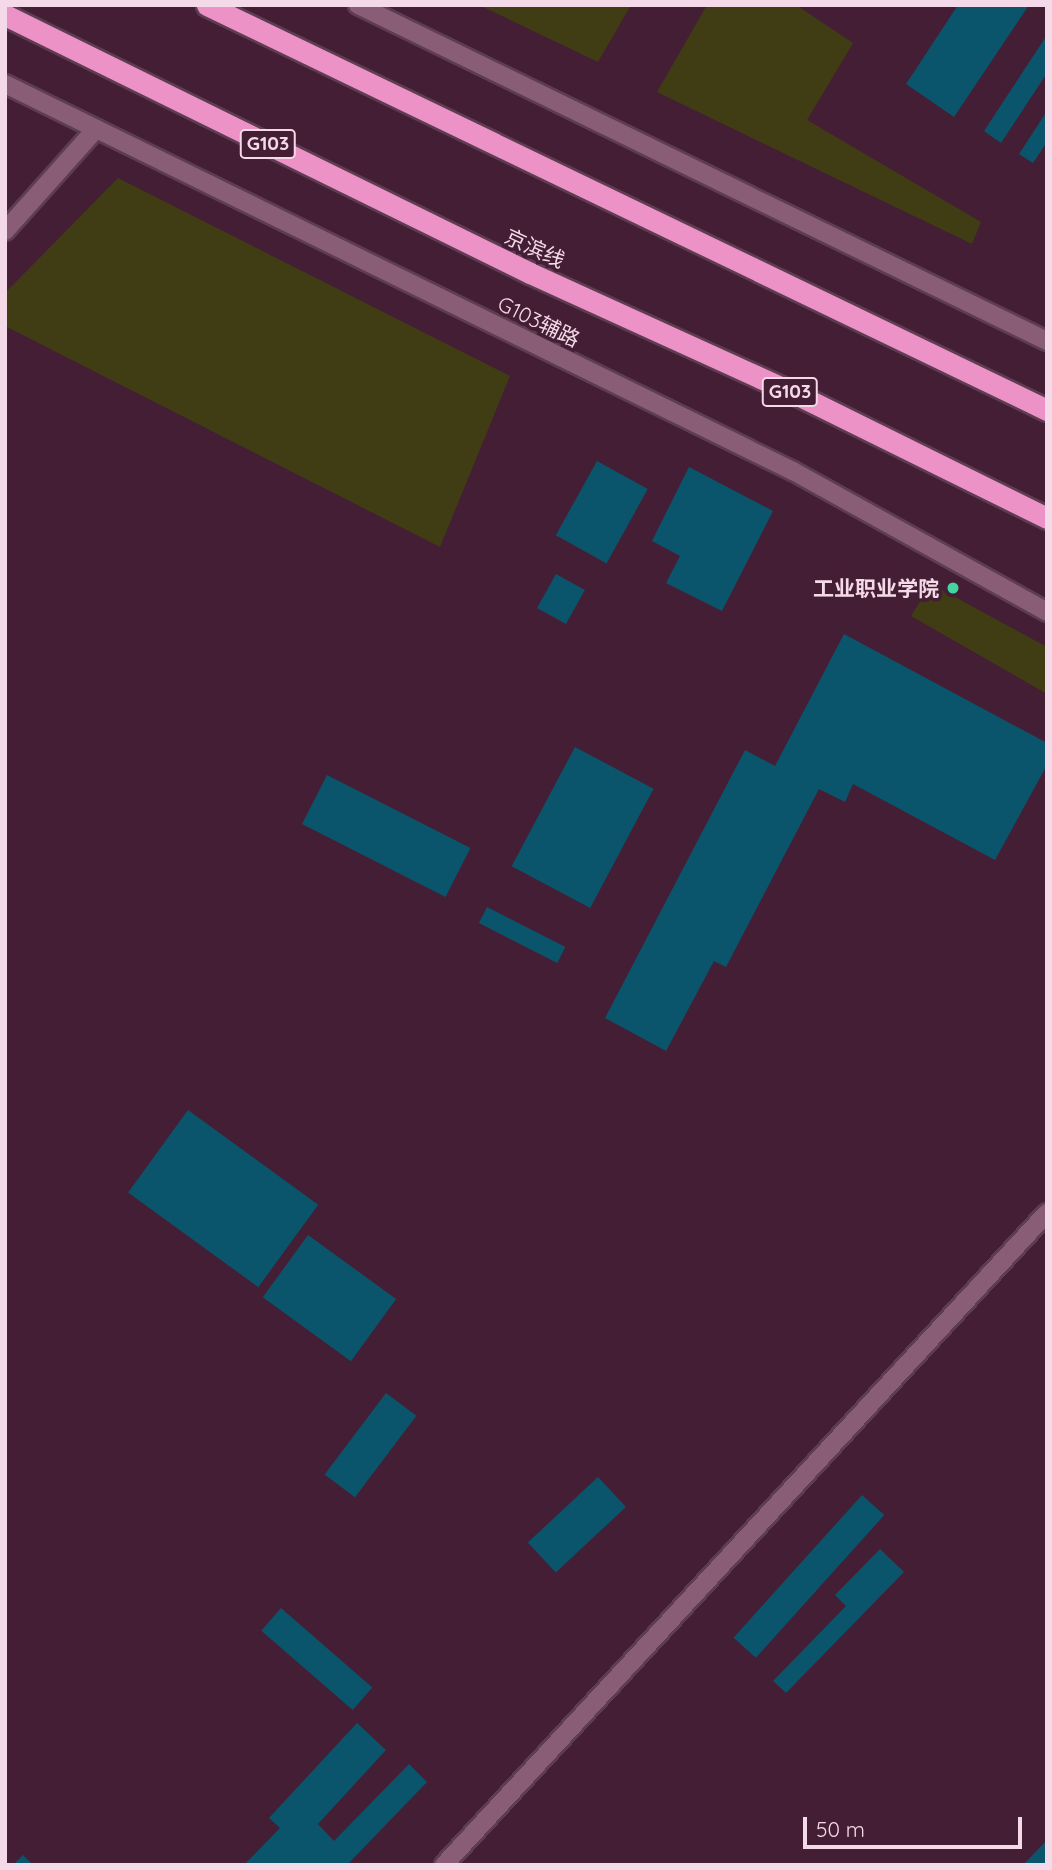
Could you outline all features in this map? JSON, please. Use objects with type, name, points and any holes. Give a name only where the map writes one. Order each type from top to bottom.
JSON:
[{"type":"highway","points":[[207,5],[579,182],[1047,410]]},
{"type":"highway","name":"京滨线","points":[[5,15],[530,273],[798,395],[1047,518]]},
{"type":"street","points":[[358,5],[1047,341]]},
{"type":"street","name":"G103辅路","points":[[5,84],[793,471],[1047,612]]},
{"type":"street","points":[[5,231],[96,129]]},
{"type":"street","points":[[444,1865],[1047,1213]]},
{"type":"shaded area","points":[[479,5],[631,5],[598,62]]},
{"type":"shaded area","points":[[707,5],[796,5],[853,43],[807,120],[981,222],[972,244],[657,92]]},
{"type":"shaded area","points":[[118,178],[510,376],[440,547],[5,326],[5,293]]},
{"type":"shaded area","points":[[931,584],[1047,647],[1047,694],[911,616]]},
{"type":"building","points":[[958,5],[1029,5],[954,117],[906,84]]},
{"type":"building","points":[[1047,35],[1047,73],[1001,143],[984,131]]},
{"type":"building","points":[[1047,111],[1047,142],[1033,163],[1019,154]]},
{"type":"building","points":[[597,461],[648,489],[607,563],[556,535]]},
{"type":"building","points":[[689,467],[773,511],[722,611],[666,583],[680,556],[652,541]]},
{"type":"building","points":[[556,574],[585,590],[566,624],[537,608]]},
{"type":"building","points":[[844,634],[1047,743],[1047,765],[995,860],[853,784],[845,802],[819,789],[726,967],[714,961],[666,1051],[605,1018],[745,750],[775,766]]},
{"type":"building","points":[[575,747],[654,789],[590,908],[512,866]]},
{"type":"building","points":[[327,775],[470,848],[445,897],[302,824]]},
{"type":"building","points":[[487,907],[565,947],[557,963],[479,923]]},
{"type":"building","points":[[188,1110],[318,1205],[258,1287],[128,1193]]},
{"type":"building","points":[[308,1235],[396,1299],[351,1361],[263,1297]]},
{"type":"building","points":[[386,1393],[416,1416],[355,1497],[325,1474]]},
{"type":"building","points":[[598,1477],[626,1507],[556,1572],[528,1542]]},
{"type":"building","points":[[862,1495],[884,1515],[756,1658],[734,1638]]},
{"type":"building","points":[[880,1549],[904,1572],[786,1693],[773,1681],[846,1606],[835,1595]]},
{"type":"building","points":[[281,1608],[372,1687],[353,1710],[261,1631]]},
{"type":"building","points":[[357,1723],[386,1750],[318,1824],[334,1841],[409,1764],[427,1782],[347,1865],[244,1865],[280,1828],[269,1818]]},
{"type":"building","points":[[1047,1840],[1047,1865],[1023,1865]]},
{"type":"building","points":[[23,1855],[33,1865],[13,1865]]},
{"type":"place","name":"工业职业学院","points":[[953,588]]}]
